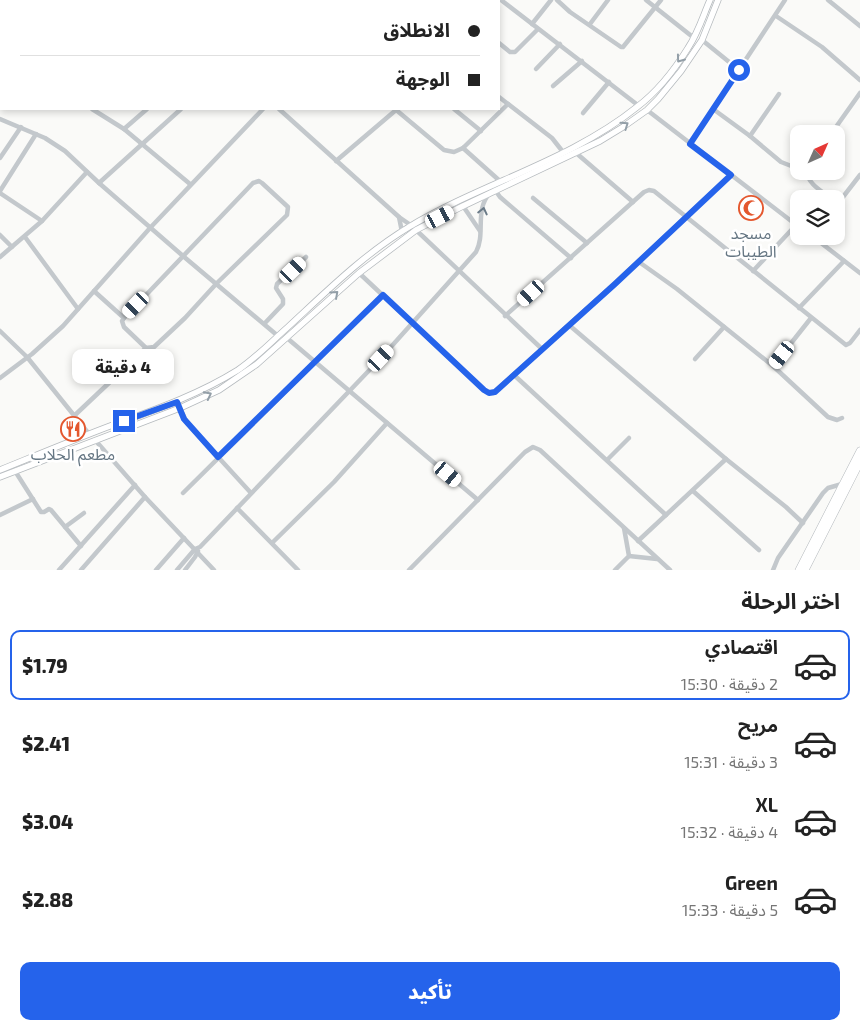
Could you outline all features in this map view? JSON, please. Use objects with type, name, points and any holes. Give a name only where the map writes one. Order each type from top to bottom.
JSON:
[{"type":"highway","points":[[799,570],[860,451]]},
{"type":"highway","points":[[805,570],[860,462]]},
{"type":"main road","points":[[0,477],[180,408],[219,390],[238,378],[287,338],[359,273],[437,211],[604,131],[639,106],[663,82],[689,47],[710,0]]},
{"type":"main road","points":[[0,470],[89,434],[177,402],[200,391],[239,369],[372,253],[402,232],[463,206],[611,134],[646,110],[666,90],[702,40],[718,0]]},
{"type":"main road","points":[[372,253],[377,258]]},
{"type":"main road","points":[[48,451],[51,457]]},
{"type":"street","points":[[501,0],[639,106]]},
{"type":"street","points":[[532,24],[551,0]]},
{"type":"street","points":[[557,0],[570,12],[590,24],[617,46],[623,47],[661,0]]},
{"type":"street","points":[[590,24],[608,0]]},
{"type":"street","points":[[646,0],[694,38]]},
{"type":"street","points":[[690,144],[785,0]]},
{"type":"street","points":[[828,0],[860,26]]},
{"type":"street","points":[[776,16],[822,48],[860,80]]},
{"type":"street","points":[[500,44],[510,52],[515,52],[538,29]]},
{"type":"street","points":[[702,40],[739,70]]},
{"type":"street","points":[[536,69],[560,44]]},
{"type":"street","points":[[553,86],[582,61]]},
{"type":"street","points":[[583,113],[609,82]]},
{"type":"street","points":[[837,125],[860,93]]},
{"type":"street","points":[[750,136],[779,94]]},
{"type":"street","points":[[500,98],[552,138],[563,152]]},
{"type":"street","points":[[396,110],[444,150],[454,152],[463,148],[508,104]]},
{"type":"street","points":[[713,109],[781,162],[790,166]]},
{"type":"street","points":[[94,110],[124,129],[190,184]]},
{"type":"street","points":[[124,129],[146,110]]},
{"type":"street","points":[[99,184],[180,110]]},
{"type":"street","points":[[0,378],[55,334],[190,184],[262,110]]},
{"type":"street","points":[[280,110],[398,217],[414,228],[542,349]]},
{"type":"street","points":[[336,161],[394,110]]},
{"type":"street","points":[[455,110],[481,131]]},
{"type":"street","points":[[646,110],[790,221]]},
{"type":"street","points":[[0,119],[56,144],[99,184],[278,336]]},
{"type":"street","points":[[0,158],[21,127]]},
{"type":"street","points":[[36,134],[0,192],[42,221]]},
{"type":"street","points":[[463,148],[501,182]]},
{"type":"street","points":[[575,152],[633,202]]},
{"type":"street","points":[[0,257],[42,221],[87,172]]},
{"type":"street","points":[[359,273],[487,392],[495,392],[639,262],[731,175]]},
{"type":"street","points":[[845,194],[860,175]]},
{"type":"street","points":[[810,180],[821,190]]},
{"type":"street","points":[[75,415],[146,348],[157,345],[289,212],[288,207],[262,183],[253,183],[124,318],[122,321],[124,327],[146,348]]},
{"type":"street","points":[[505,316],[644,192],[652,190],[846,345],[850,343],[860,330]]},
{"type":"street","points":[[177,570],[413,324],[459,272],[478,249],[481,241],[480,231],[483,206],[488,195],[493,191],[570,258]]},
{"type":"street","points":[[533,198],[587,243]]},
{"type":"street","points":[[463,206],[480,231]]},
{"type":"street","points":[[398,217],[402,232]]},
{"type":"street","points":[[754,271],[790,233]]},
{"type":"street","points":[[0,235],[12,247]]},
{"type":"street","points":[[25,237],[78,309]]},
{"type":"street","points":[[824,245],[860,273]]},
{"type":"street","points":[[265,323],[283,304],[284,299],[277,290],[277,284],[306,257]]},
{"type":"street","points":[[799,308],[844,261]]},
{"type":"street","points":[[639,262],[773,366],[828,417],[837,420],[842,418]]},
{"type":"street","points":[[94,292],[124,318]]},
{"type":"street","points":[[183,493],[383,295]]},
{"type":"street","points":[[773,366],[811,318]]},
{"type":"street","points":[[569,326],[803,523]]},
{"type":"street","points":[[695,359],[724,327]]},
{"type":"street","points":[[0,331],[27,357],[89,434]]},
{"type":"street","points":[[287,338],[478,500]]},
{"type":"street","points":[[514,375],[666,515]]},
{"type":"street","points":[[177,402],[187,423],[251,493]]},
{"type":"street","points":[[272,543],[334,482],[388,423]]},
{"type":"street","points":[[608,460],[629,438]]},
{"type":"street","points":[[95,440],[214,570]]},
{"type":"street","points":[[408,570],[525,452],[533,447],[537,448],[670,570]]},
{"type":"street","points":[[638,541],[726,458]]},
{"type":"street","points":[[15,471],[41,512],[50,509],[81,546]]},
{"type":"street","points":[[773,570],[778,558],[823,493],[828,488],[842,484]]},
{"type":"street","points":[[59,570],[135,485]]},
{"type":"street","points":[[693,491],[759,550]]},
{"type":"street","points":[[81,570],[146,497]]},
{"type":"street","points":[[0,515],[32,499]]},
{"type":"street","points":[[237,508],[297,570]]},
{"type":"street","points":[[65,527],[84,513]]},
{"type":"street","points":[[624,528],[629,556]]},
{"type":"street","points":[[156,570],[184,538]]},
{"type":"street","points":[[185,570],[197,550]]},
{"type":"street","points":[[629,556],[658,559]]},
{"type":"street","points":[[615,570],[629,556]]},
{"type":"place","name":"مسجد الطيبات","points":[[751,208]]},
{"type":"place","name":"مطعم الحلاب","points":[[73,429]]},
{"type":"route","points":[[124,421],[177,402],[184,419],[218,457],[383,295],[484,390],[489,393],[495,392],[615,284],[731,175],[690,144],[739,70]]}]
